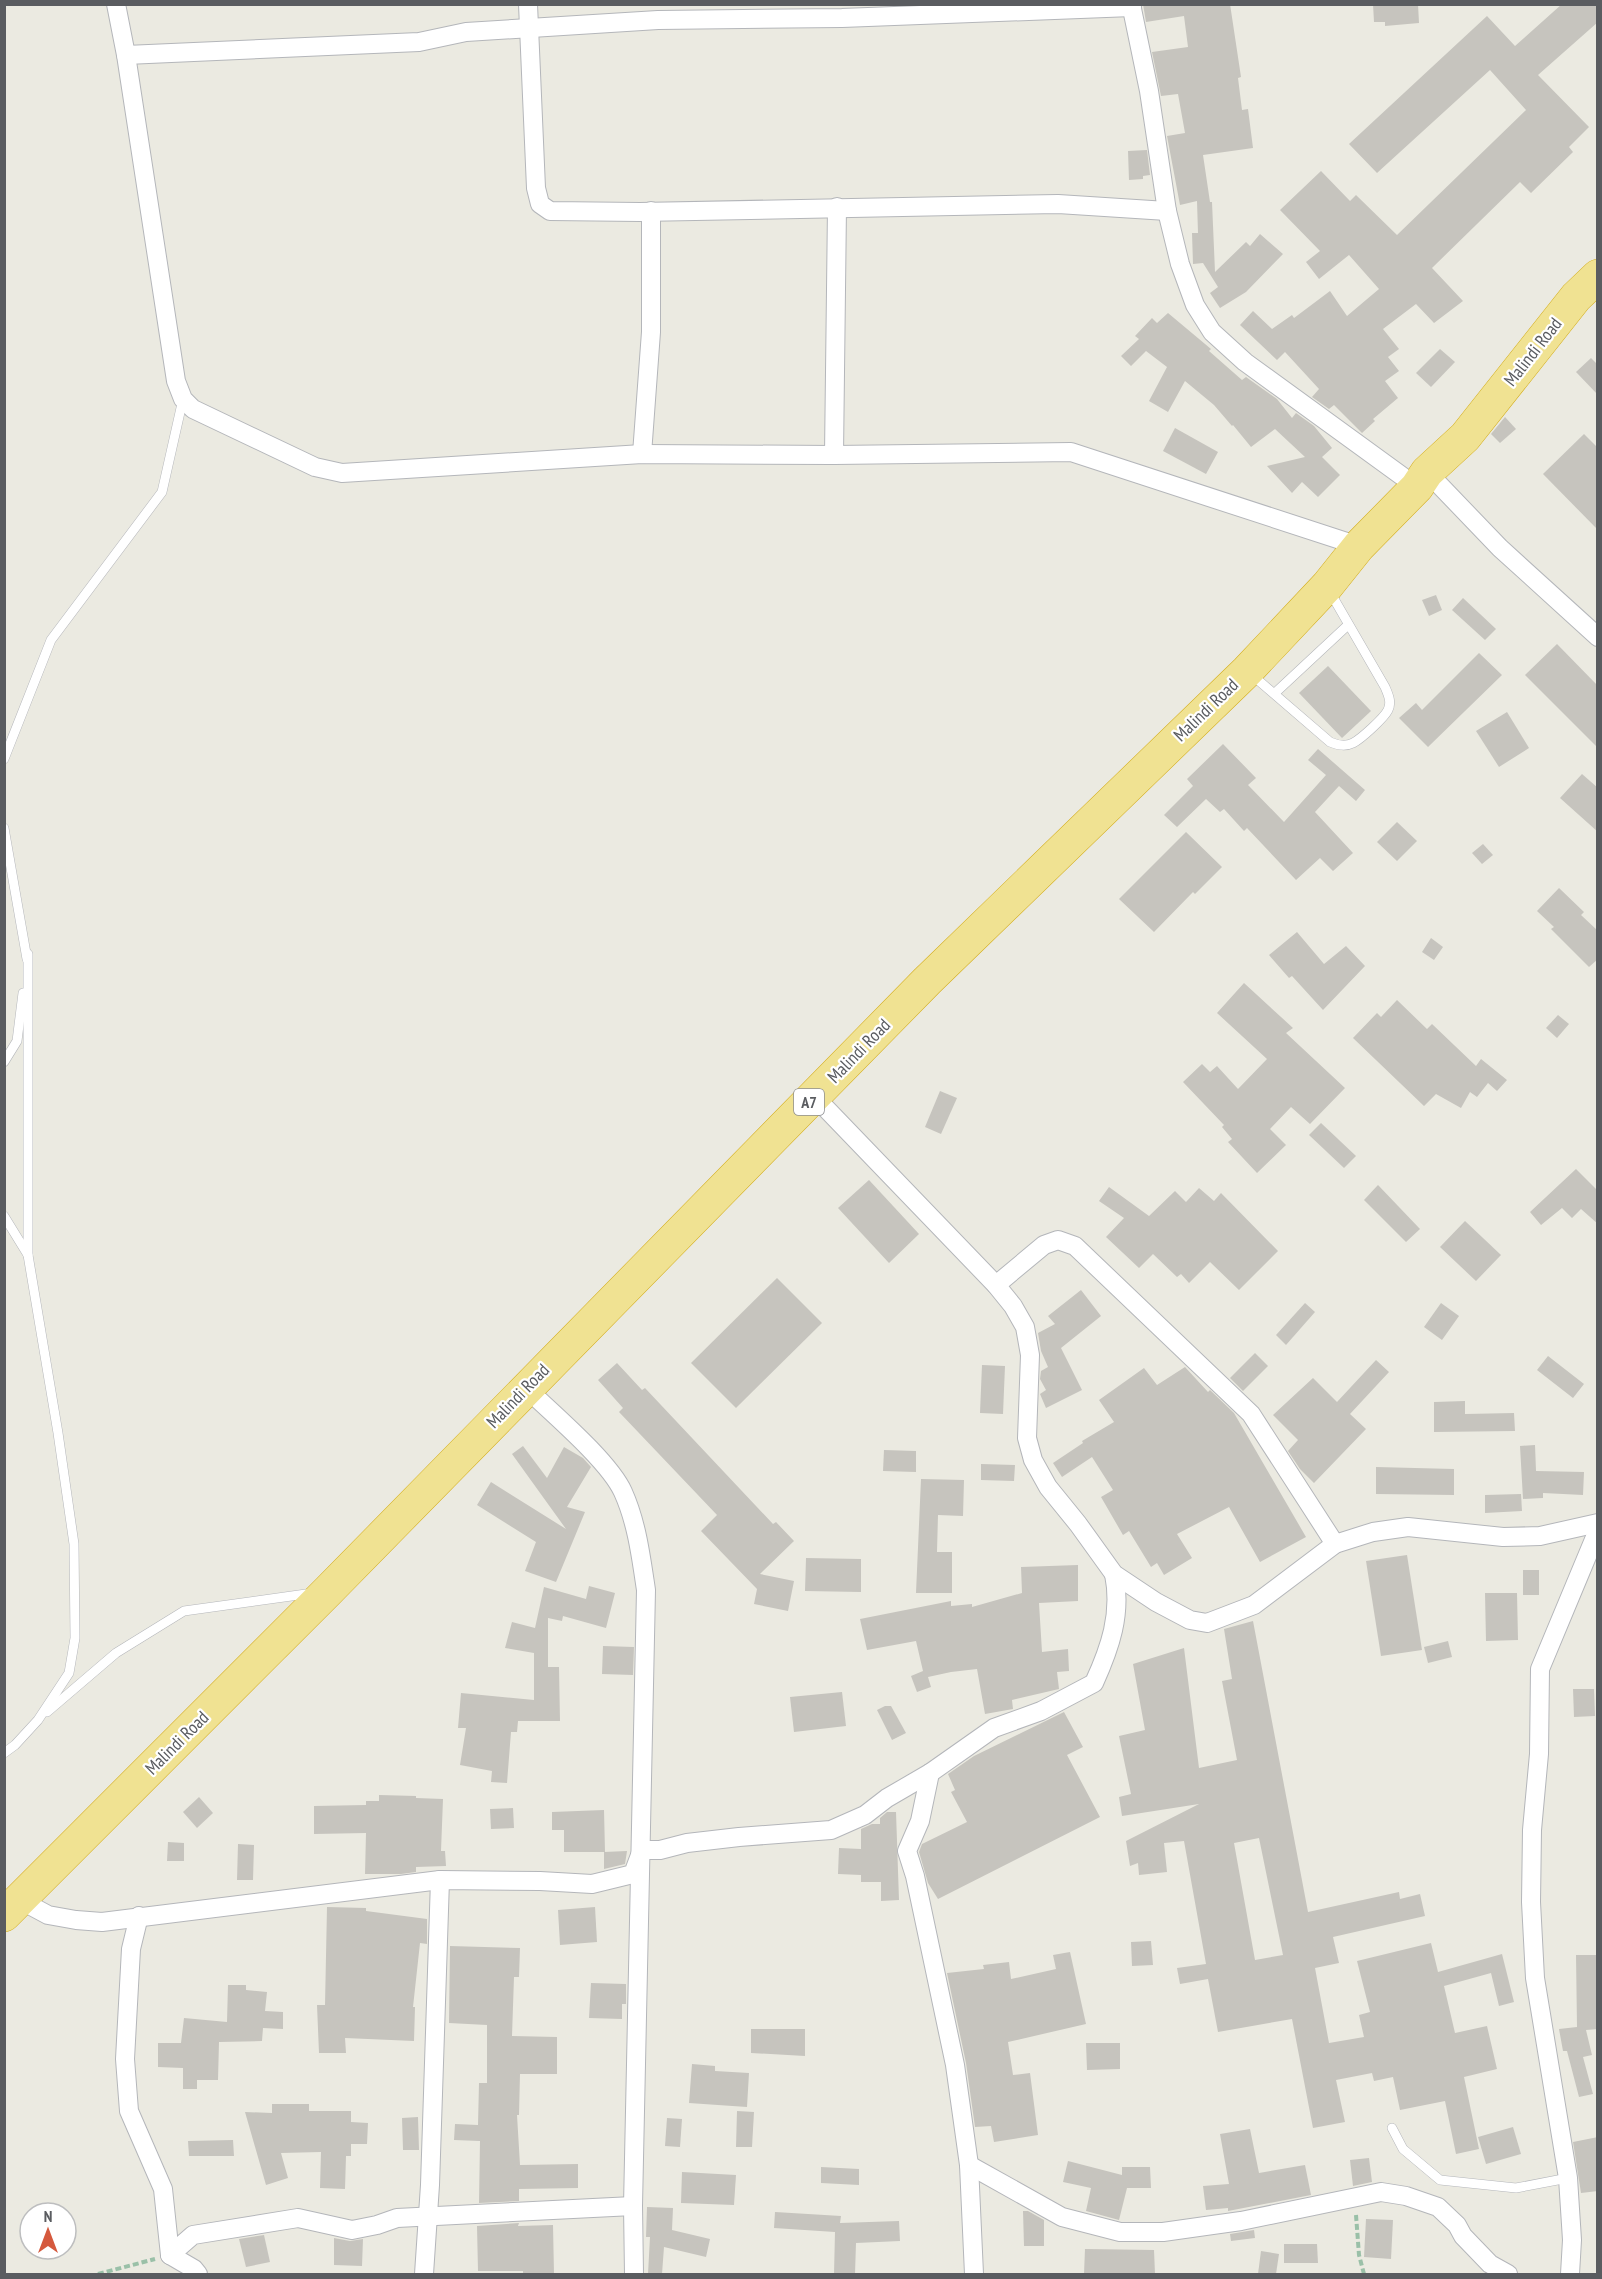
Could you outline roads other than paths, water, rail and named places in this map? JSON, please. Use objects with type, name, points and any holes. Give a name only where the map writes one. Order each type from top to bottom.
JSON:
[{"type":"highway","name":"Malindi Road","points":[[12,1907],[329,1590],[995,913],[1247,671],[1327,586],[1359,546],[1465,437],[1576,297],[1598,276]]},
{"type":"street","points":[[116,4],[126,55],[176,381],[183,399],[193,409],[315,467],[342,473],[642,454],[834,455],[1071,452],[1359,546]]},
{"type":"street","points":[[528,4],[536,188],[540,204],[550,211],[1058,204],[1167,211]]},
{"type":"street","points":[[126,55],[419,42],[466,32],[658,20],[842,18],[1131,6],[1149,91],[1167,211],[1180,264],[1195,305],[1212,332],[1245,362],[1422,479],[1598,636]]},
{"type":"street","points":[[834,455],[837,207]]},
{"type":"street","points":[[642,454],[651,332],[651,211]]},
{"type":"street","points":[[814,1096],[996,1285],[1013,1306],[1025,1327],[1030,1355],[1027,1438],[1033,1460],[1048,1487],[1114,1574],[1164,1606],[1190,1620],[1207,1623],[1254,1605],[1335,1544],[1373,1532],[1408,1527],[1503,1537],[1540,1536],[1598,1523]]},
{"type":"street","points":[[996,1285],[1044,1245],[1058,1240],[1075,1246],[1251,1414],[1335,1544]]},
{"type":"street","points":[[526,1388],[600,1461],[623,1490],[638,1536],[646,1590],[633,2274]]},
{"type":"street","points":[[1570,2274],[1572,2240],[1568,2178],[1535,1978],[1531,1902],[1532,1830],[1539,1754],[1540,1669],[1598,1530]]},
{"type":"street","points":[[642,1850],[660,1850],[687,1843],[739,1837],[831,1830],[865,1815],[994,1728],[1041,1711],[1094,1683],[1115,1626],[1118,1594],[1114,1574]]},
{"type":"street","points":[[930,1773],[920,1821],[907,1851],[915,1876],[955,2065],[969,2165],[974,2274]]},
{"type":"street","points":[[12,1907],[76,1920],[102,1922],[440,1880],[592,1884],[633,1875],[642,1850]]},
{"type":"street","points":[[424,2274],[440,1880]]},
{"type":"street","points":[[139,1916],[131,1949],[125,2059],[129,2111],[163,2189],[170,2254]]},
{"type":"street","points":[[969,2165],[1062,2217],[1120,2232],[1164,2232],[1241,2221],[1381,2192],[1406,2196],[1438,2207],[1457,2225],[1463,2236],[1490,2264],[1508,2274]]},
{"type":"street","points":[[170,2254],[193,2235],[298,2218],[352,2230],[397,2218],[633,2206]]},
{"type":"street","points":[[170,2254],[198,2274]]},
{"type":"lane","points":[[4,759],[51,640],[162,492],[183,399]]},
{"type":"lane","points":[[1247,671],[1330,742],[1340,746],[1353,743],[1370,730],[1388,710],[1390,699],[1327,586]]},
{"type":"lane","points":[[1275,693],[1348,625]]},
{"type":"lane","points":[[4,828],[28,954],[28,1255],[74,1544],[75,1638],[69,1673],[38,1720]]},
{"type":"lane","points":[[4,1062],[17,1041],[28,954]]},
{"type":"lane","points":[[4,1216],[28,1255]]},
{"type":"lane","points":[[4,1753],[15,1745],[38,1720],[116,1653],[184,1611],[329,1590]]},
{"type":"lane","points":[[1392,2128],[1403,2149],[1440,2180],[1516,2188],[1568,2178]]}]
